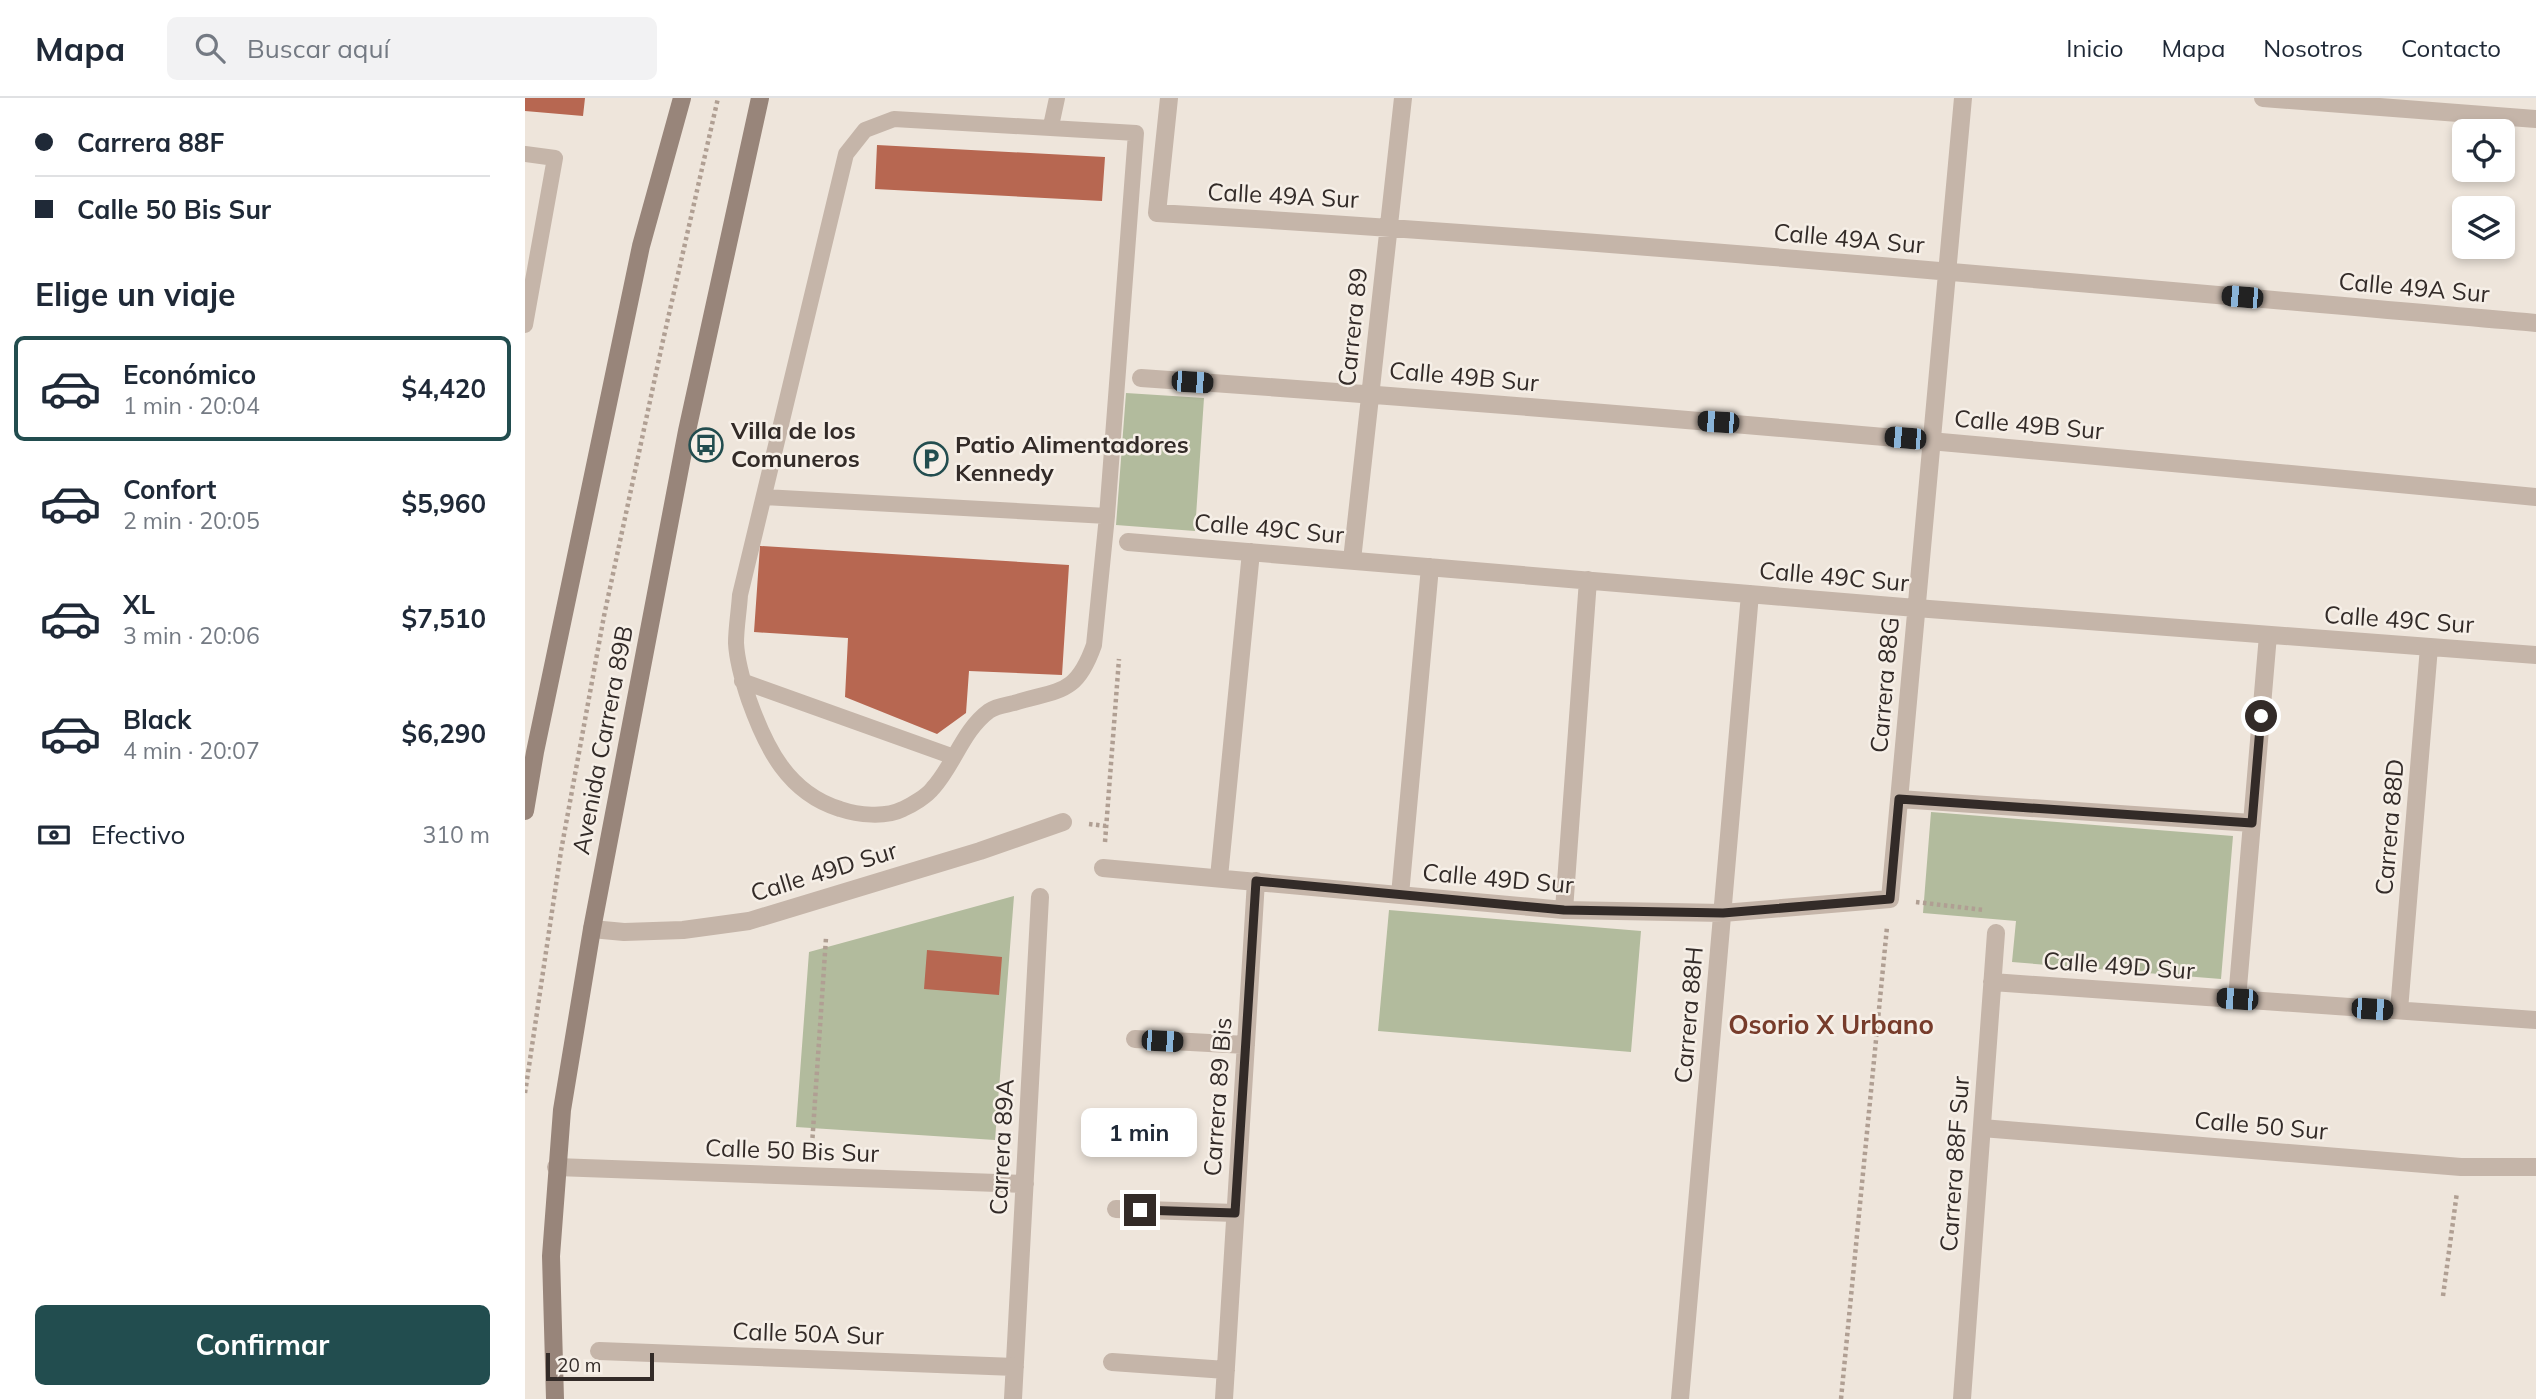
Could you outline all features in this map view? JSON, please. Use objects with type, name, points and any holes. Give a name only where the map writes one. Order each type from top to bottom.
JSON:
[{"type":"main road","points":[[525,811],[641,246],[682,98]]},
{"type":"main road","name":"Avenida Carrera 89B","points":[[555,1399],[551,1256],[562,1110],[592,929],[687,431],[760,98]]},
{"type":"street","name":"Calle 49A Sur","points":[[1169,98],[1157,213],[1388,227],[1947,271],[2536,323]]},
{"type":"street","name":"Carrera 89","points":[[1352,561],[1403,98]]},
{"type":"street","name":"Carrera 88G","points":[[1890,899],[1963,98]]},
{"type":"street","points":[[2263,98],[2536,120]]},
{"type":"street","name":"Calle 49B Sur","points":[[1141,378],[1932,440],[2536,498]]},
{"type":"street","name":"Calle 49C Sur","points":[[1128,542],[1916,608],[2536,655]]},
{"type":"street","points":[[1219,877],[1251,552]]},
{"type":"street","points":[[1400,895],[1430,567]]},
{"type":"street","points":[[1564,910],[1587,580]]},
{"type":"street","name":"Carrera 88H","points":[[1680,1399],[1750,594]]},
{"type":"street","points":[[2237,999],[2268,635]]},
{"type":"street","name":"Carrera 88D","points":[[2399,1010],[2429,647]]},
{"type":"street","points":[[1899,799],[2252,823]]},
{"type":"street","name":"Calle 49D Sur","points":[[592,929],[624,932],[683,930],[749,921],[980,851],[1063,822]]},
{"type":"street","name":"Calle 49D Sur","points":[[1103,868],[1564,910],[1723,913],[1890,899]]},
{"type":"street","name":"Carrera 89 Bis","points":[[1224,1399],[1256,881]]},
{"type":"street","name":"Carrera 89A","points":[[1013,1399],[1040,897]]},
{"type":"street","name":"Carrera 88F Sur","points":[[1962,1399],[1996,933]]},
{"type":"street","name":"Calle 49D Sur","points":[[1992,982],[2536,1020]]},
{"type":"street","points":[[1135,1039],[1246,1045]]},
{"type":"street","name":"Calle 50 Sur","points":[[1982,1128],[2461,1167],[2536,1167]]},
{"type":"street","name":"Calle 50 Bis Sur","points":[[557,1167],[1025,1184]]},
{"type":"street","points":[[1116,1209],[1235,1213]]},
{"type":"street","name":"Calle 50A Sur","points":[[599,1350],[1015,1367]]},
{"type":"street","points":[[1112,1362],[1226,1370]]},
{"type":"lane","points":[[1051,126],[1057,98]]},
{"type":"lane","points":[[894,119],[1136,133],[1107,516],[1094,645],[1076,681],[1058,692],[991,710],[974,726],[933,789],[901,810],[876,814],[852,813],[825,804],[803,789],[765,743],[742,681],[736,644],[740,596],[764,497],[846,153],[865,130],[894,119]]},
{"type":"lane","points":[[525,154],[555,158],[525,325]]},
{"type":"lane","points":[[764,497],[1107,516]]},
{"type":"lane","points":[[742,681],[954,757]]},
{"type":"path","points":[[525,1093],[561,851],[604,616],[661,345],[718,98]]},
{"type":"path","points":[[1841,1399],[1890,899],[1997,911],[1996,933]]},
{"type":"path","points":[[813,1145],[826,938]]},
{"type":"path","points":[[2444,1296],[2461,1167]]},
{"type":"green space","points":[[1126,393],[1204,398],[1195,531],[1116,525]]},
{"type":"green space","points":[[1931,812],[2233,836],[2221,979],[2012,962],[2016,921],[1923,913]]},
{"type":"green space","points":[[1014,896],[995,1140],[796,1127],[809,952]]},
{"type":"green space","points":[[1389,910],[1641,931],[1631,1052],[1378,1031]]},
{"type":"building","points":[[525,98],[585,98],[583,116],[525,111]]},
{"type":"building","points":[[877,145],[1105,157],[1102,201],[875,189]]},
{"type":"building","points":[[760,546],[1069,565],[1062,675],[969,671],[966,713],[937,734],[845,697],[848,638],[754,632]]},
{"type":"building","points":[[927,950],[1002,957],[999,995],[924,989]]},
{"type":"place","name":"Villa de los Comuneros","points":[[706,445]]},
{"type":"place","name":"Patio Alimentadores Kennedy","points":[[931,459]]},
{"type":"district","name":"Osorio X Urbano","points":[[1831,1025]]},
{"type":"route","points":[[1140,1210],[1235,1213],[1256,881],[1564,910],[1723,913],[1890,899],[1899,799],[2252,823],[2261,716]]}]
